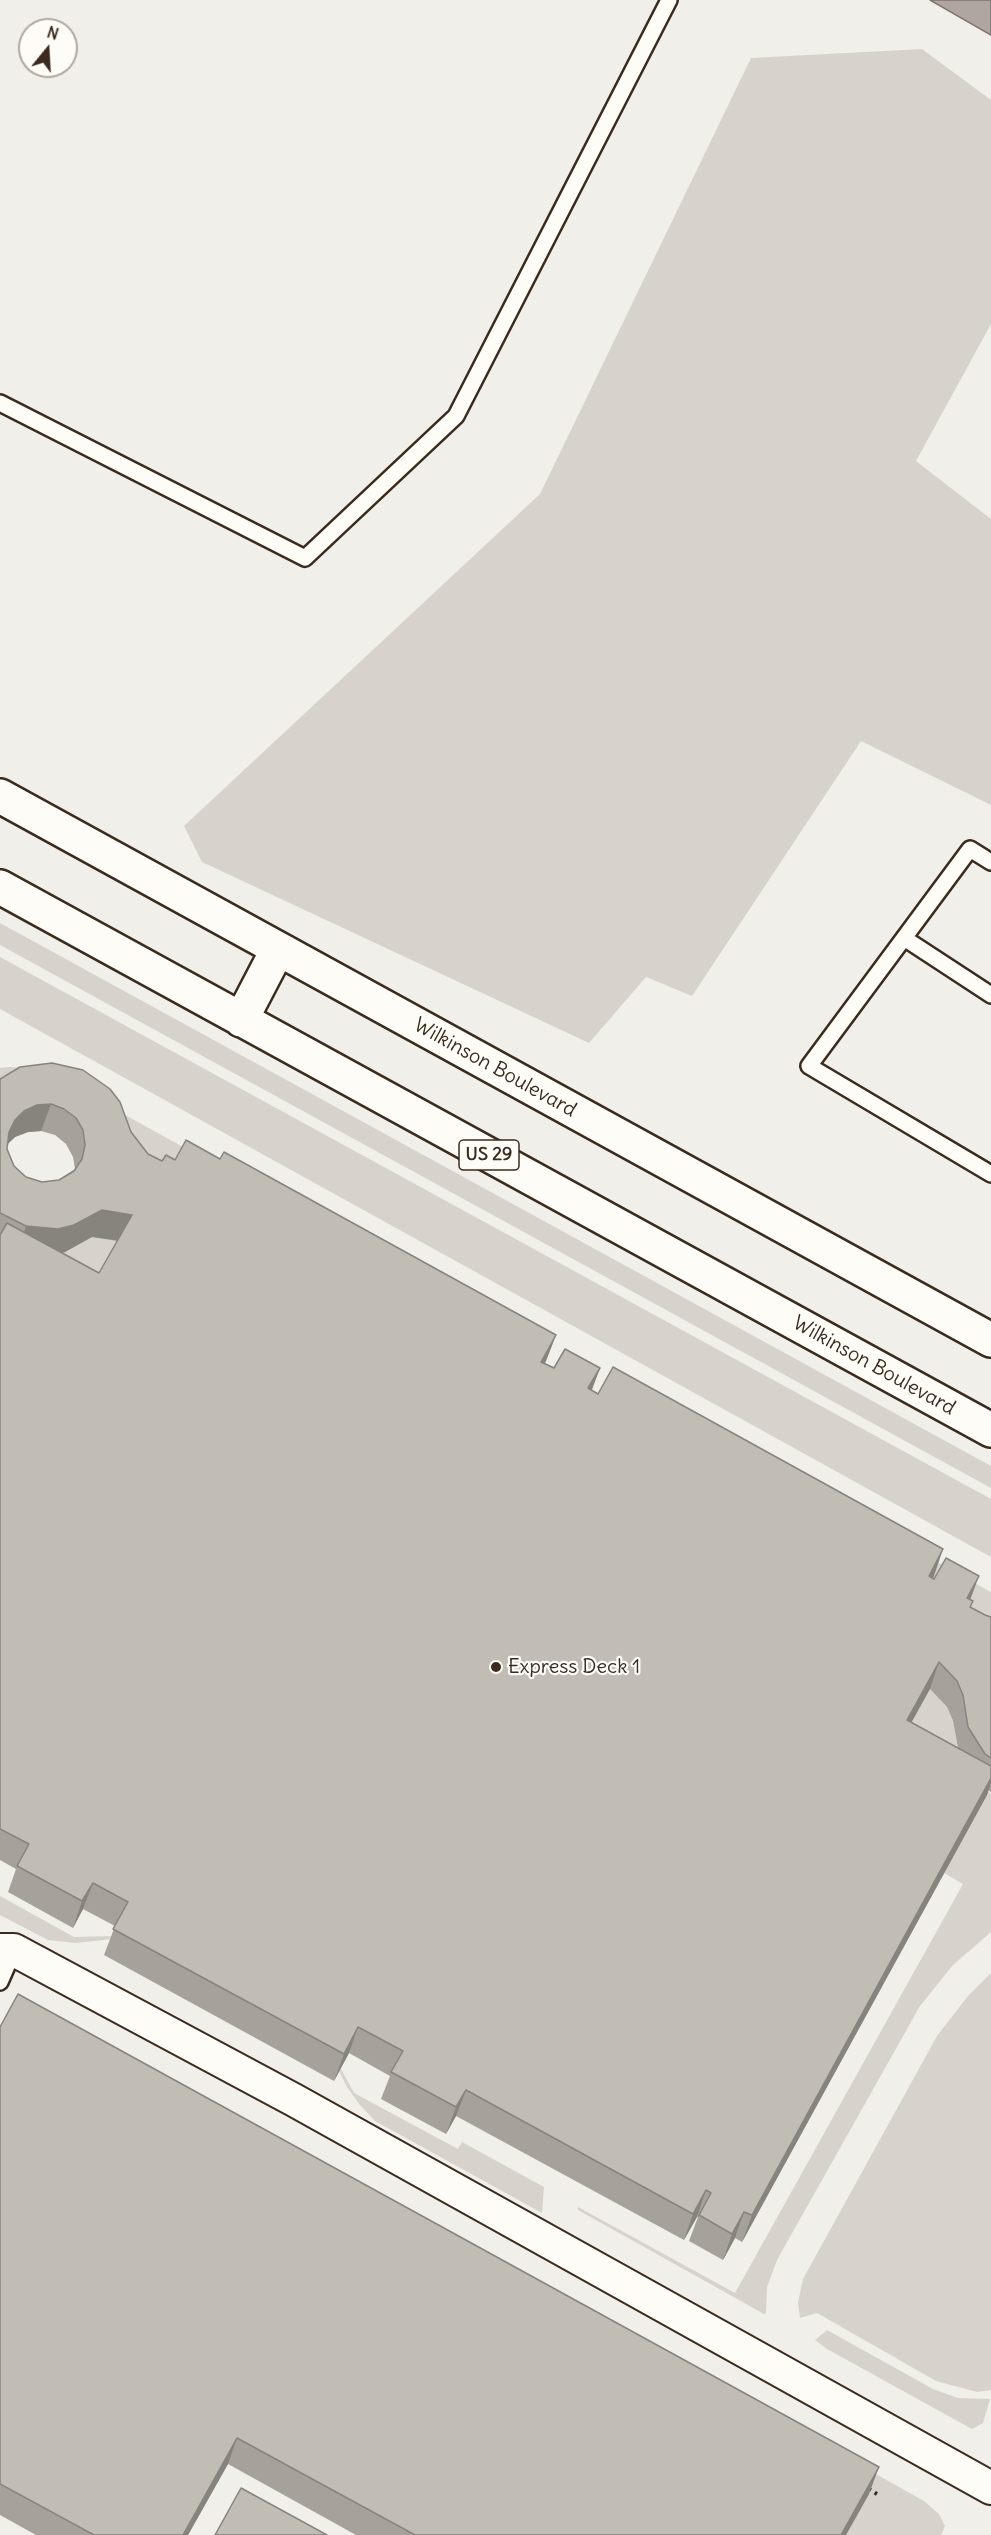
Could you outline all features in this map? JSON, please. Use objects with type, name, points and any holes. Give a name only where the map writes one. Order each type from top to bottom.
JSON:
[{"type":"main road","name":"Wilkinson Boulevard","points":[[0,796],[991,1340]]},
{"type":"main road","name":"Wilkinson Boulevard","points":[[0,887],[991,1430]]},
{"type":"main road","points":[[241,1020],[278,949]]},
{"type":"street","points":[[7,1950],[304,2106],[991,2488]]},
{"type":"lane","points":[[0,403],[305,558],[456,416],[669,0]]},
{"type":"lane","points":[[991,862],[970,849],[809,1066],[991,1174]]},
{"type":"lane","points":[[904,938],[991,995]]},
{"type":"lane","points":[[0,1982],[7,1950]]},
{"type":"path","points":[[858,2483],[877,2494]]},
{"type":"shaded area","points":[[930,0],[991,0],[991,35]]},
{"type":"shaded area","points":[[922,49],[991,100],[991,324],[916,461],[991,519],[991,805],[861,741],[692,996],[646,977],[589,1043],[202,862],[184,826],[540,494],[751,58]]},
{"type":"shaded area","points":[[0,923],[991,1466],[991,1488],[0,945]]},
{"type":"shaded area","points":[[0,957],[991,1499],[991,1557],[0,1009]]},
{"type":"shaded area","points":[[0,1068],[32,1068],[49,1073],[261,1190],[165,1186],[0,1099]]},
{"type":"shaded area","points":[[92,1237],[122,1241],[90,1300],[0,1246],[65,1252]]},
{"type":"shaded area","points":[[877,1529],[991,1592],[991,1646],[937,1585]]},
{"type":"shaded area","points":[[930,1689],[947,1707],[953,1721],[959,1754],[991,1794],[991,1932],[953,1965],[920,2006],[777,2260],[767,2287],[766,2313],[764,2314],[578,2210],[578,2207],[735,2293],[963,1884],[944,1873],[898,1747]]},
{"type":"shaded area","points":[[0,1896],[74,1937],[114,1936],[112,1939],[76,1943],[48,1940],[0,1915]]},
{"type":"shaded area","points":[[991,1973],[991,2390],[977,2392],[936,2381],[817,2313],[800,2318],[798,2303],[803,2279],[937,2036],[968,1996]]},
{"type":"shaded area","points":[[341,2069],[354,2093],[458,2149],[462,2142],[544,2187],[542,2213],[375,2121],[347,2087],[339,2071]]},
{"type":"shaded area","points":[[827,2330],[933,2389],[958,2398],[990,2399],[983,2423],[972,2429],[827,2349],[815,2340]]},
{"type":"shaded area","points":[[726,2390],[924,2501],[939,2514],[945,2526],[941,2535],[846,2535],[869,2494]]},
{"type":"building","name":"Express Deck 1","points":[[52,1063],[83,1070],[110,1089],[120,1102],[131,1132],[148,1154],[162,1161],[166,1155],[175,1160],[186,1140],[220,1159],[224,1152],[556,1335],[541,1362],[554,1368],[565,1349],[600,1368],[588,1388],[598,1394],[613,1367],[943,1549],[929,1576],[934,1579],[946,1558],[979,1576],[967,1598],[973,1601],[970,1607],[991,1617],[991,1758],[985,1754],[968,1727],[963,1695],[957,1681],[939,1662],[907,1720],[991,1766],[991,1778],[752,2215],[744,2212],[732,2234],[699,2215],[711,2193],[706,2190],[693,2214],[466,2090],[456,2107],[391,2072],[403,2051],[358,2027],[344,2054],[113,1929],[128,1902],[93,1883],[82,1901],[17,1866],[29,1844],[0,1829],[0,1235],[7,1223],[99,1273],[132,1215],[102,1210],[74,1225],[58,1229],[26,1226],[0,1213],[0,1079],[20,1067]],"holes":[[[51,1104],[64,1109],[76,1118],[83,1130],[85,1145],[82,1159],[74,1171],[59,1180],[42,1182],[26,1177],[14,1166],[7,1149],[9,1132],[15,1120],[24,1111],[37,1105]]]},
{"type":"building","points":[[18,1994],[879,2467],[841,2535],[415,2535],[237,2438],[183,2535],[94,2535],[0,2484],[0,2027]]},
{"type":"building","points":[[241,2488],[327,2535],[215,2535]]},
{"type":"place","name":"Express Deck 1","points":[[496,1667]]}]
